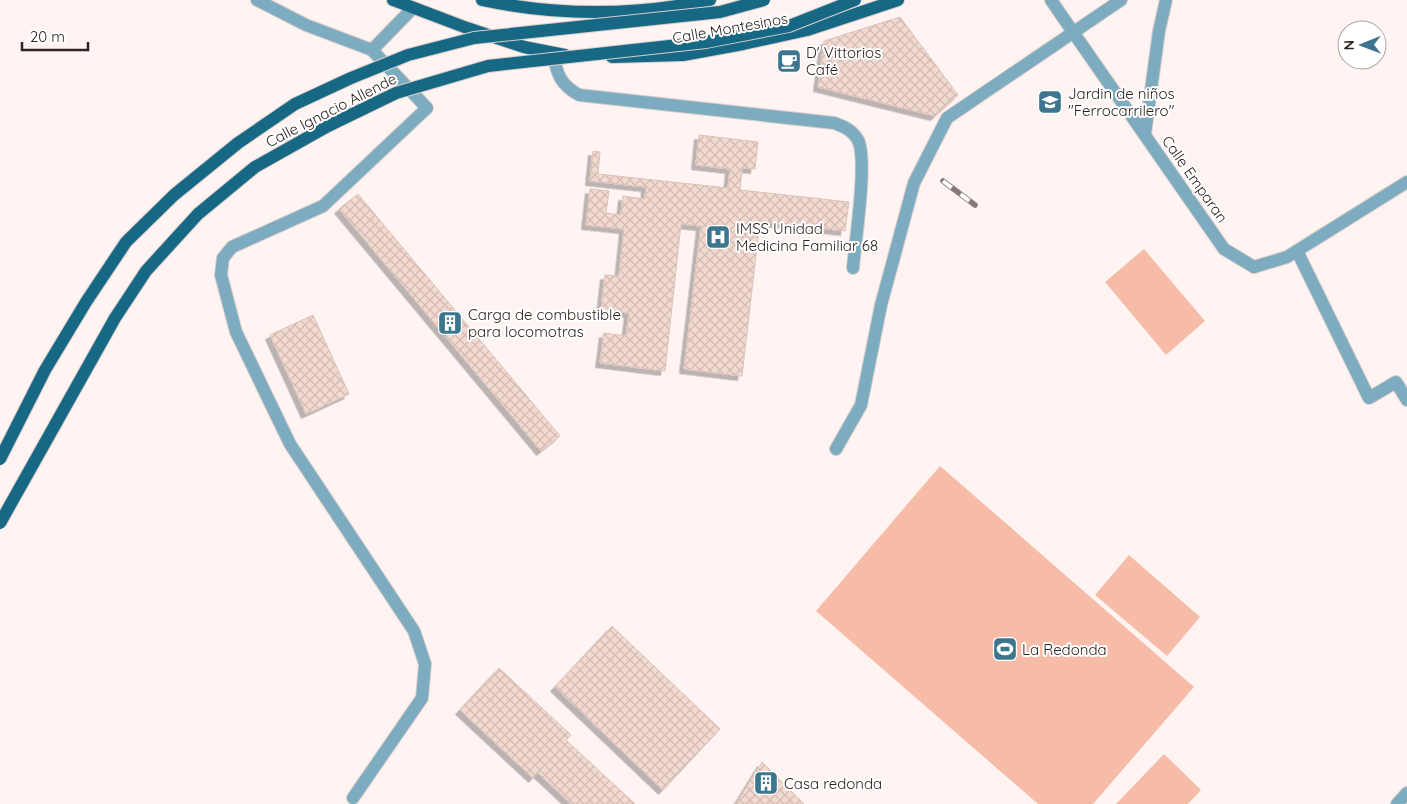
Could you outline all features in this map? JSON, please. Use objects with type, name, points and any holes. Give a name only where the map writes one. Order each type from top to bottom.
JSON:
[{"type":"main road","name":"Calle Montesinos","points":[[393,0],[412,9],[496,38],[554,54],[604,58],[683,55],[807,30],[898,0]]},
{"type":"main road","name":"Calle Montesinos","points":[[482,0],[521,8],[589,12],[710,0]]},
{"type":"main road","name":"Calle Ignacio Allende","points":[[0,460],[45,370],[86,302],[126,242],[188,183],[238,143],[295,104],[351,78],[408,56],[474,38],[720,12],[764,0]]},
{"type":"main road","name":"Calle Ignacio Allende","points":[[0,523],[115,318],[146,271],[198,214],[256,167],[328,126],[396,93],[488,66],[706,42],[789,26],[855,0]]},
{"type":"main road","points":[[855,14],[861,0]]},
{"type":"street","points":[[257,0],[306,25],[372,50],[426,108],[323,206],[232,248],[223,258],[221,275],[236,332],[290,444],[414,631],[424,664],[422,698],[353,798]]},
{"type":"street","name":"Calle Emparan","points":[[1051,0],[1224,249],[1254,267],[1297,251]]},
{"type":"street","points":[[836,449],[861,405],[881,305],[914,183],[947,118],[1121,0]]},
{"type":"street","points":[[1145,134],[1159,31],[1166,0]]},
{"type":"street","points":[[372,50],[412,9]]},
{"type":"street","points":[[554,54],[556,71],[560,80],[565,88],[579,95],[834,123],[849,128],[858,142],[862,160],[853,268]]},
{"type":"street","points":[[1407,182],[1297,251],[1369,398],[1396,382],[1407,400]]},
{"type":"street","points":[[1398,804],[1407,793]]},
{"type":"shaded area","points":[[1144,249],[1205,321],[1166,355],[1105,282]]},
{"type":"shaded area","name":"La Redonda","points":[[940,466],[1194,687],[1093,804],[1038,804],[816,611]]},
{"type":"shaded area","points":[[1129,555],[1200,617],[1167,656],[1095,595]]},
{"type":"shaded area","points":[[1164,754],[1201,790],[1188,804],[1116,804]]},
{"type":"building","points":[[900,17],[958,95],[935,116],[818,87],[824,41]]},
{"type":"building","points":[[699,135],[758,142],[755,169],[742,168],[740,190],[849,202],[845,231],[760,221],[742,376],[684,369],[701,226],[681,224],[665,371],[600,363],[604,333],[626,336],[629,313],[601,310],[605,275],[619,276],[624,229],[586,225],[590,189],[609,191],[606,213],[621,215],[623,196],[645,199],[646,187],[590,181],[593,151],[600,152],[598,174],[728,188],[730,169],[696,165]]},
{"type":"building","name":"Carga de combustible para locomotras","points":[[358,194],[560,436],[541,451],[339,209]]},
{"type":"building","points":[[313,315],[349,394],[306,414],[270,335]]},
{"type":"building","points":[[612,626],[720,729],[663,790],[555,687]]},
{"type":"building","points":[[499,668],[571,735],[566,740],[635,804],[571,804],[538,773],[533,778],[460,710]]},
{"type":"building","name":"Casa redonda","points":[[762,762],[804,804],[736,804]]},
{"type":"railway","points":[[943,181],[975,205]]},
{"type":"place","name":"D' Vittorios Café","points":[[789,61]]},
{"type":"place","name":"Jardin de niños \"Ferrocarrilero\"","points":[[1050,102]]},
{"type":"place","name":"IMSS Unidad Medicina Familiar 68","points":[[718,237]]},
{"type":"place","name":"Carga de combustible para locomotras","points":[[450,323]]},
{"type":"place","name":"La Redonda","points":[[1005,649]]},
{"type":"place","name":"Casa redonda","points":[[766,783]]}]
